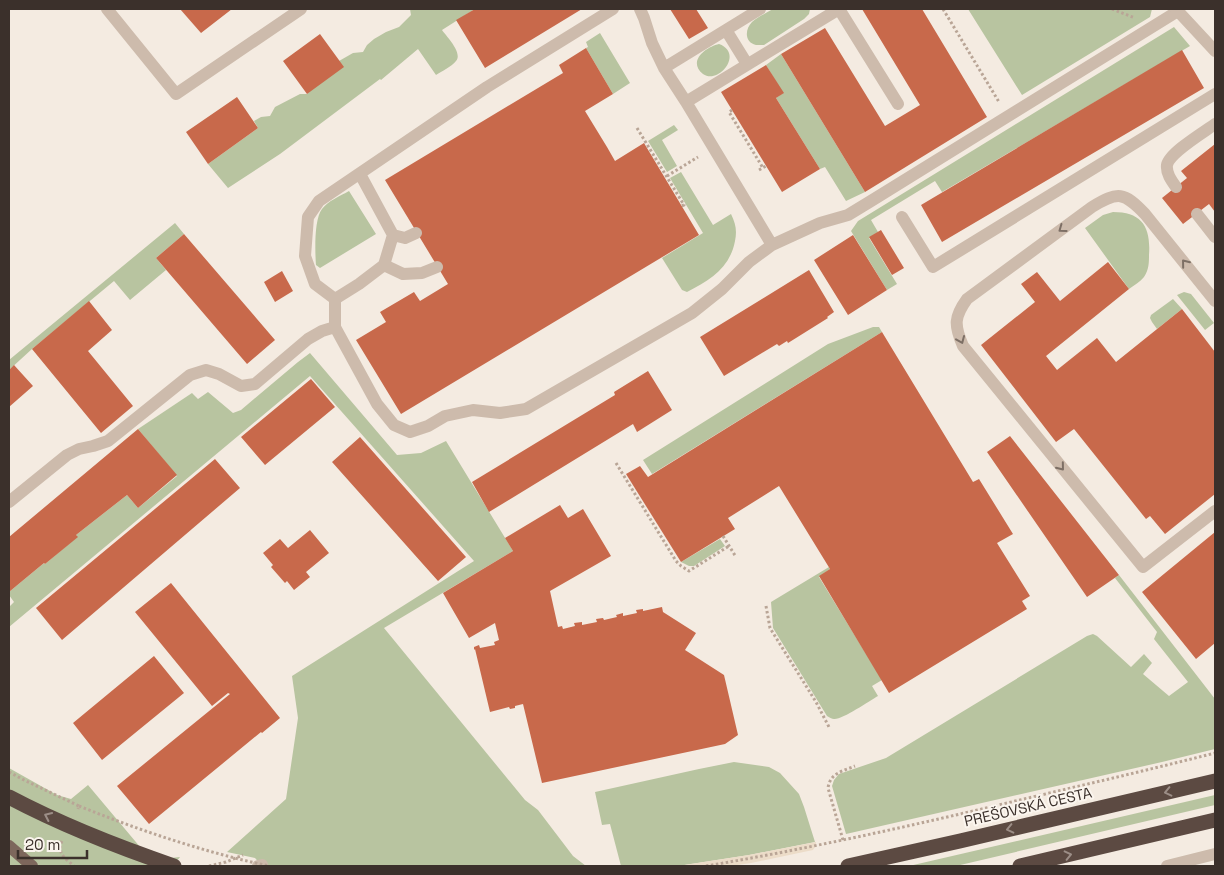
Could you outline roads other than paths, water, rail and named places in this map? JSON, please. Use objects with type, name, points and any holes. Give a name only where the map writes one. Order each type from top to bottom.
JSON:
[{"type":"highway","name":"PREŠOVSKÁ CESTA","points":[[848,866],[1215,781]]},
{"type":"highway","points":[[9,797],[69,826],[125,849],[174,866]]},
{"type":"highway","points":[[1020,866],[1215,820]]},
{"type":"main road","points":[[9,846],[32,866]]},
{"type":"street","points":[[107,9],[176,94],[301,9]]},
{"type":"street","points":[[335,299],[315,284],[305,256],[308,217],[319,201],[487,87],[613,9]]},
{"type":"street","points":[[640,9],[652,43],[664,68],[772,245]]},
{"type":"street","points":[[664,68],[726,30],[742,13],[760,9]]},
{"type":"street","points":[[686,102],[839,9],[898,104]]},
{"type":"street","points":[[335,299],[335,327],[377,404],[394,424],[410,432],[428,426],[446,416],[473,410],[500,413],[526,409],[692,313],[722,289],[749,262],[772,245],[820,223],[848,215],[1177,10],[1215,51]]},
{"type":"street","points":[[726,30],[747,64]]},
{"type":"street","points":[[902,217],[933,267],[1215,94]]},
{"type":"street","points":[[1176,187],[1168,175],[1166,167],[1168,160],[1175,152],[1215,124]]},
{"type":"street","points":[[335,299],[384,265],[393,235],[360,174]]},
{"type":"street","points":[[1215,301],[1134,202],[1126,197],[1116,196],[1108,198],[1092,207],[967,299],[959,310],[956,323],[963,346],[1143,567],[1215,510]]},
{"type":"street","points":[[1197,214],[1215,237]]},
{"type":"street","points":[[393,235],[405,238],[416,233]]},
{"type":"street","points":[[384,265],[403,274],[422,273],[437,267]]},
{"type":"street","points":[[9,502],[66,455],[79,449],[108,441],[190,375],[206,370],[219,374],[241,386],[255,384],[308,339],[322,331],[335,327]]},
{"type":"street","points":[[1168,866],[1215,854]]}]
